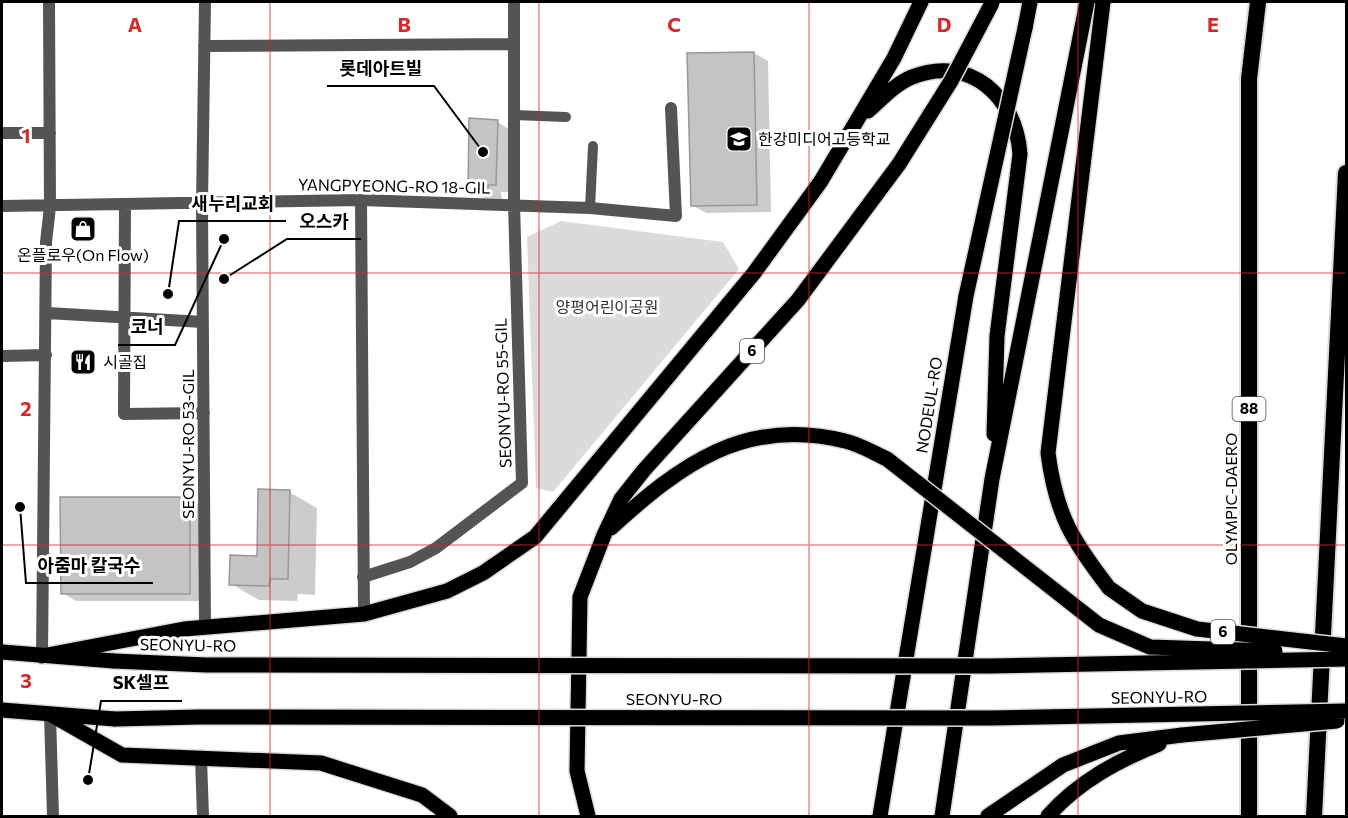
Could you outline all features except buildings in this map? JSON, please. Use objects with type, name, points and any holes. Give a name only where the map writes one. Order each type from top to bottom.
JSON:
[{"type":"highway","name":"OLYMPIC-DAERO","points":[[1249,816],[1249,79],[1258,2]]},
{"type":"highway","points":[[1314,816],[1347,173]]},
{"type":"main road","points":[[42,656],[205,626],[364,614],[447,591],[483,573],[535,537],[754,273],[820,181],[857,121],[894,58],[921,2]]},
{"type":"main road","name":"6","points":[[588,816],[577,771],[580,597],[604,535],[627,492],[798,300],[899,164],[951,81],[992,2]]},
{"type":"main road","name":"NODEUL-RO","points":[[879,816],[966,296],[1030,2]]},
{"type":"main road","points":[[942,816],[992,479],[1087,2]]},
{"type":"main road","name":"6","points":[[1103,2],[1048,453],[1055,497],[1076,545],[1109,588],[1142,611],[1197,629],[1347,646]]},
{"type":"main road","points":[[857,121],[895,87],[912,77],[949,70],[967,73],[989,87],[1005,105],[1015,125],[1020,154],[997,336],[992,479]]},
{"type":"main road","points":[[604,535],[656,487],[692,462],[730,444],[790,434],[846,441],[887,459],[1099,626],[1150,647],[1347,654]]},
{"type":"main road","name":"SEONYU-RO","points":[[2,652],[114,661],[206,665],[990,666],[1347,659]]},
{"type":"main road","name":"SEONYU-RO","points":[[2,710],[115,719],[199,717],[991,718],[1347,711]]},
{"type":"main road","points":[[50,714],[122,755],[321,763],[422,795],[450,816]]},
{"type":"main road","points":[[988,816],[1063,765],[1119,743],[1347,720]]},
{"type":"main road","points":[[1048,816],[1063,799],[1093,776],[1130,755],[1182,735]]},
{"type":"main road","points":[[936,816],[950,761]]},
{"type":"street","points":[[42,656],[46,242],[50,207],[49,2]]},
{"type":"street","name":"SEONYU-RO 53-GIL","points":[[205,2],[202,204],[205,626]]},
{"type":"street","name":"SEONYU-RO 55-GIL","points":[[363,577],[410,562],[436,548],[522,483],[514,204],[514,2]]},
{"type":"street","points":[[204,46],[514,44]]},
{"type":"street","name":"YANGPYEONG-RO 18-GIL","points":[[2,206],[50,207],[361,200],[514,204],[676,216],[671,108]]},
{"type":"street","points":[[2,133],[50,133]]},
{"type":"street","points":[[361,200],[364,614]]},
{"type":"street","points":[[125,205],[124,414],[204,413]]},
{"type":"street","points":[[47,314],[203,322]]},
{"type":"street","points":[[2,356],[46,355]]},
{"type":"street","points":[[50,714],[54,816]]},
{"type":"street","points":[[201,759],[203,816]]},
{"type":"lane","points":[[514,115],[566,117]]},
{"type":"lane","points":[[590,208],[592,146]]},
{"type":"green space","name":"양평어린이공원","points":[[561,221],[723,242],[739,269],[553,492],[536,488],[527,237]]},
{"type":"place","name":"한강미디어고등학교","points":[[739,139]]},
{"type":"place","name":"롯데아트빌","points":[[483,152]]},
{"type":"place","name":"온플로우(On Flow)","points":[[83,229]]},
{"type":"place","name":"코너","points":[[224,239]]},
{"type":"place","name":"오스카","points":[[224,279]]},
{"type":"place","name":"새누리교회","points":[[168,294]]},
{"type":"place","name":"시골집","points":[[83,362]]},
{"type":"place","name":"아줌마 칼국수","points":[[20,507]]},
{"type":"place","name":"SK셀프","points":[[88,780]]}]
